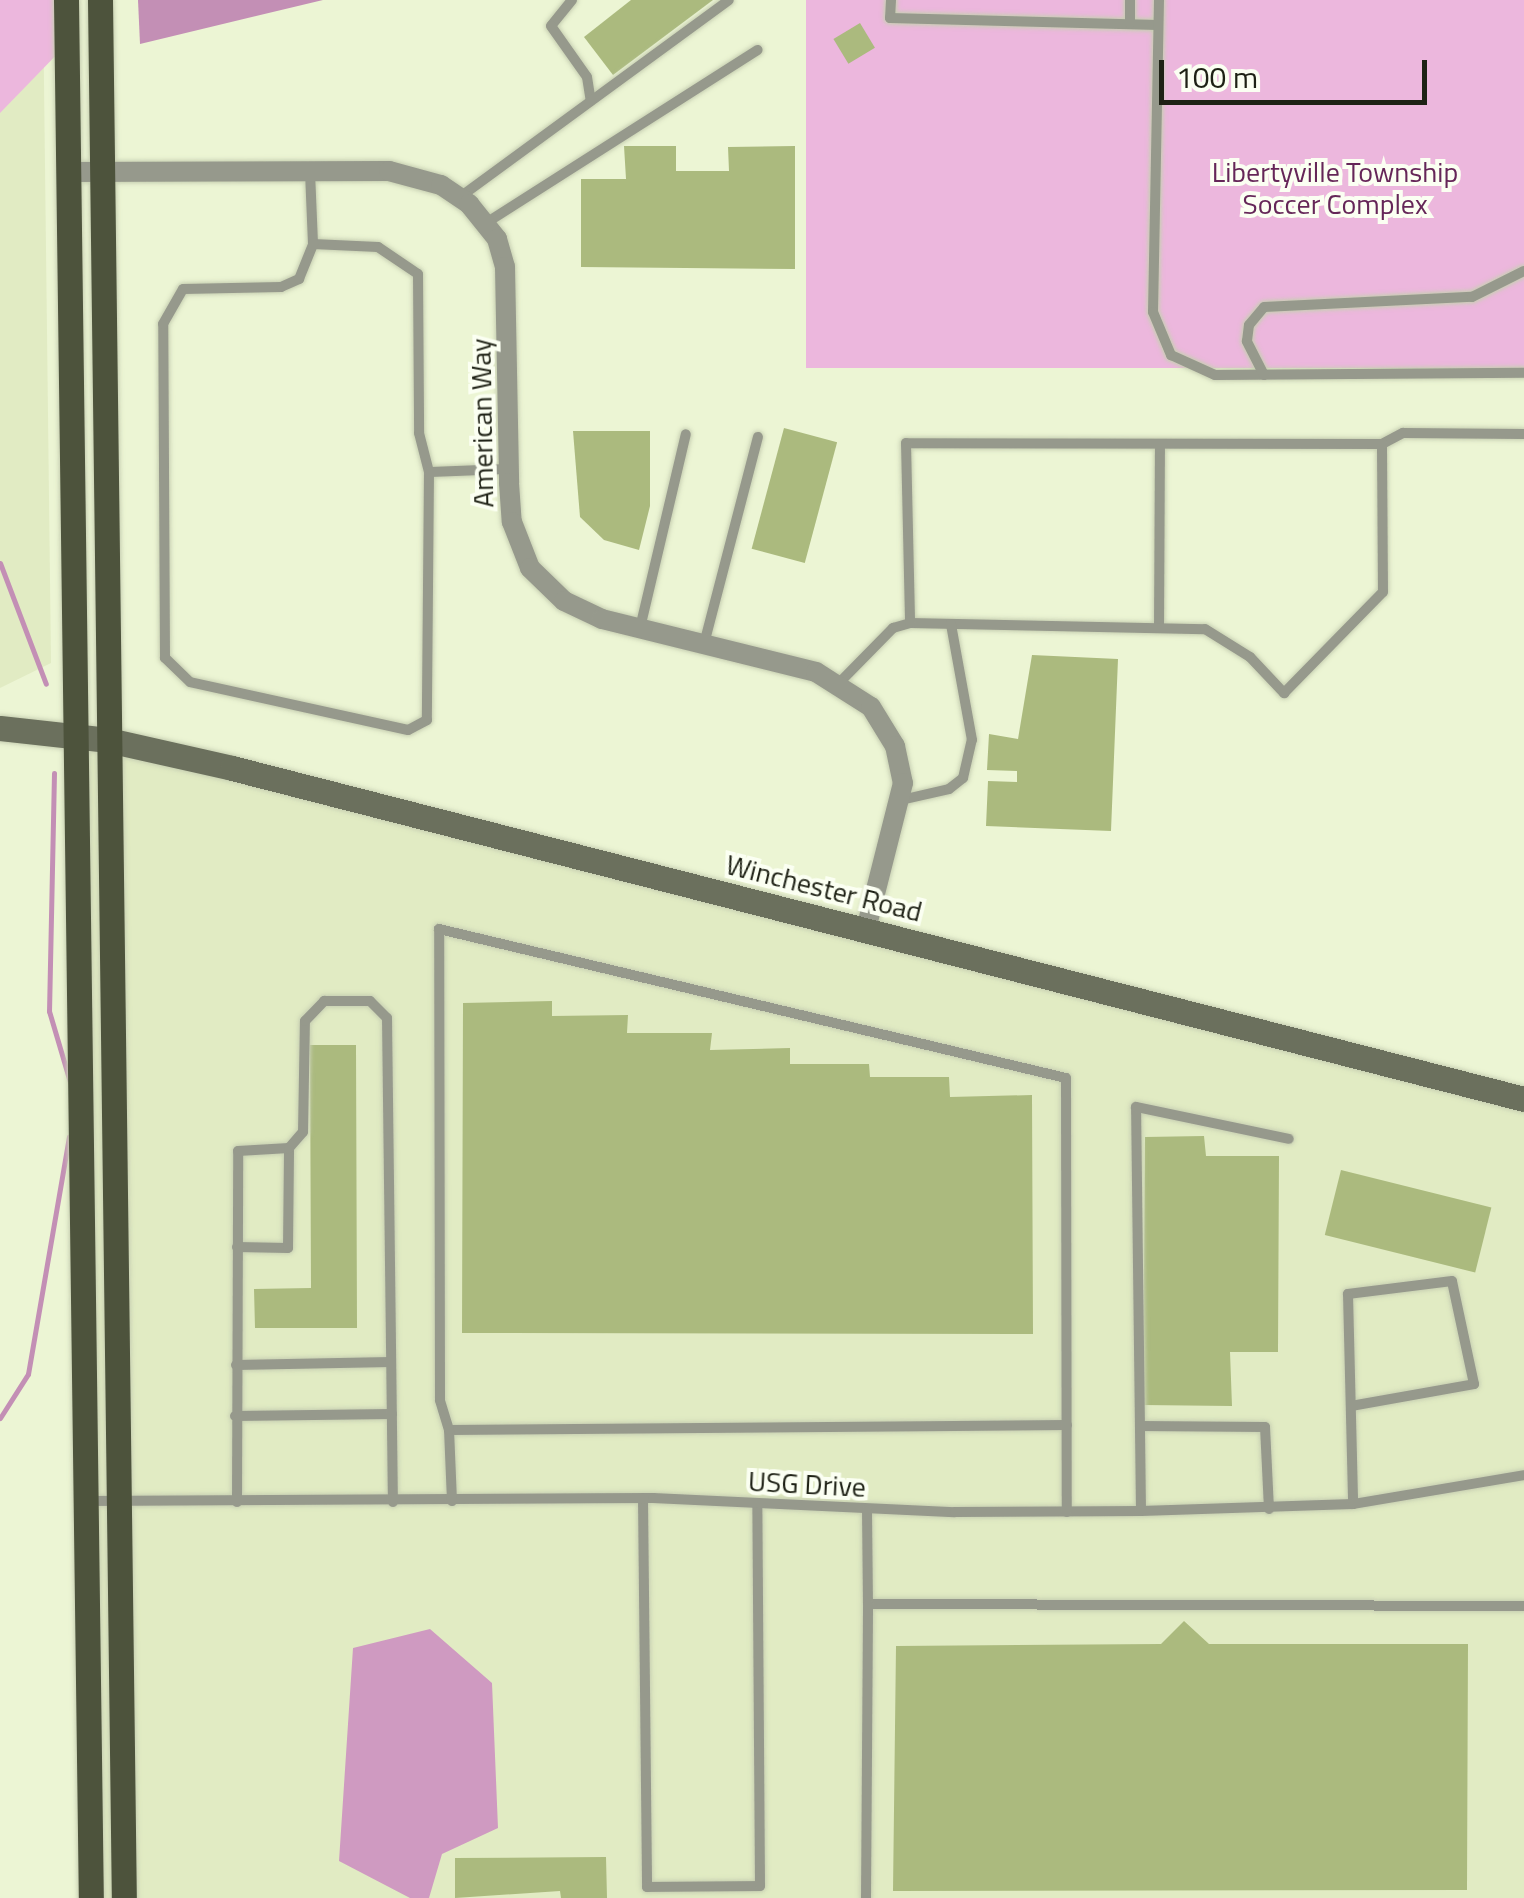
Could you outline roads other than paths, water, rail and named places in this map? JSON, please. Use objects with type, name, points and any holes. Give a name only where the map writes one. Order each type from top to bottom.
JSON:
[{"type":"main road","points":[[66,0],[91,1898]]},
{"type":"main road","points":[[100,0],[124,1898]]},
{"type":"main road","name":"Winchester Road","points":[[0,728],[108,740],[866,929],[1524,1099]]},
{"type":"street","name":"American Way","points":[[68,172],[414,174],[460,197],[486,223],[507,282],[512,522],[530,568],[564,601],[640,628],[840,682],[883,722],[902,770],[901,800],[866,929]]},
{"type":"lane","points":[[572,0],[552,26],[587,76],[591,101]]},
{"type":"lane","points":[[460,197],[729,0]]},
{"type":"lane","points":[[890,0],[890,18],[1158,25]]},
{"type":"lane","points":[[1130,0],[1130,24]]},
{"type":"lane","points":[[1159,0],[1153,312],[1172,355],[1216,375],[1524,374]]},
{"type":"lane","points":[[486,223],[758,50]]},
{"type":"lane","points":[[310,171],[313,244],[299,279],[281,287],[183,289],[163,324],[166,658],[176,674],[396,731],[427,720],[429,472],[419,433],[418,274],[378,247],[313,244]]},
{"type":"lane","points":[[1264,375],[1247,342],[1249,326],[1264,307],[1472,297],[1524,271]]},
{"type":"lane","points":[[640,628],[686,434]]},
{"type":"lane","points":[[910,623],[906,443],[1382,444],[1403,434],[1524,434]]},
{"type":"lane","points":[[704,644],[758,437]]},
{"type":"lane","points":[[1159,628],[1160,444]]},
{"type":"lane","points":[[840,682],[893,628],[910,623],[1205,629],[1250,658],[1284,693],[1383,592],[1382,444]]},
{"type":"lane","points":[[429,472],[508,469]]},
{"type":"lane","points":[[901,800],[948,788],[963,778],[972,740],[951,624]]},
{"type":"lane","points":[[452,1502],[450,1430],[440,1400],[439,930],[1066,1078],[1068,1512]]},
{"type":"lane","points":[[237,1248],[288,1248],[289,1148],[303,1132],[304,1021],[324,1001],[370,1001],[387,1018],[393,1502]]},
{"type":"lane","points":[[1140,1512],[1136,1106],[1290,1140]]},
{"type":"lane","points":[[237,1502],[238,1151],[289,1148]]},
{"type":"lane","points":[[1351,1406],[1474,1384],[1452,1281],[1348,1294],[1353,1504]]},
{"type":"lane","points":[[236,1365],[391,1362]]},
{"type":"lane","points":[[235,1416],[392,1414]]},
{"type":"lane","points":[[450,1430],[1067,1425]]},
{"type":"lane","points":[[1140,1426],[1265,1427],[1269,1508]]},
{"type":"lane","name":"USG Drive","points":[[86,1502],[643,1498],[867,1510],[1140,1512],[1353,1504],[1524,1475]]},
{"type":"lane","points":[[643,1498],[648,1887],[760,1886],[757,1504]]},
{"type":"lane","points":[[866,1898],[867,1510]]},
{"type":"lane","points":[[868,1604],[1524,1606]]},
{"type":"waterway","points":[[0,563],[46,684]]},
{"type":"waterway","points":[[54,773],[49,1011],[70,1082]]},
{"type":"waterway","points":[[0,1418],[28,1374],[69,1137]]},
{"type":"park label","name":"Libertyville Township Soccer Complex","points":[[1335,188]]}]
